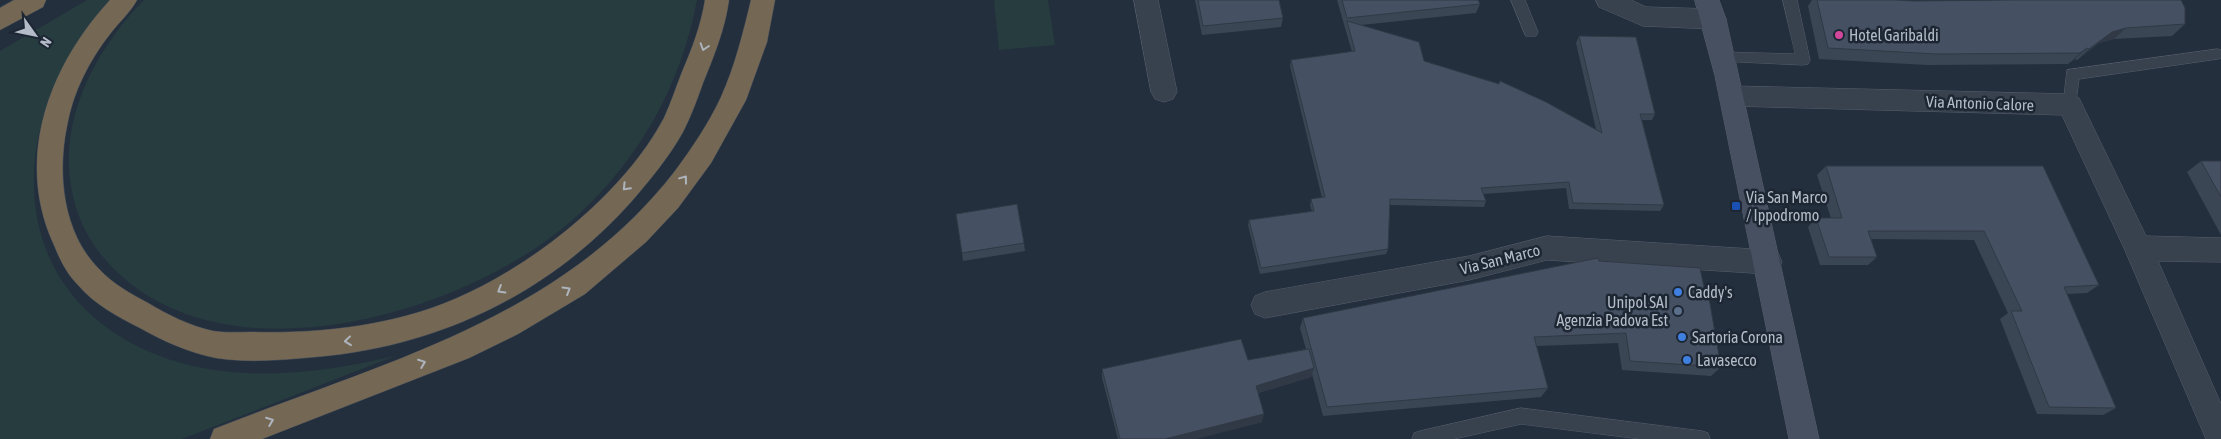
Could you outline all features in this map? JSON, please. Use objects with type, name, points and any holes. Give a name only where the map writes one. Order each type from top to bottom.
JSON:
[{"type":"highway","points":[[0,20],[34,0]]},
{"type":"highway","points":[[125,0],[99,27],[72,71],[56,111],[49,162],[49,195],[60,227],[82,270],[115,300],[158,324],[215,344],[295,347],[357,340],[426,323],[488,298],[541,266],[582,232],[635,178],[672,126],[698,64],[716,11],[717,0]]},
{"type":"highway","points":[[225,439],[459,349],[508,325],[575,285],[636,234],[668,200],[702,155],[733,100],[754,42],[762,0]]},
{"type":"main road","points":[[1710,9],[1724,57],[1804,439]]},
{"type":"street","points":[[1146,0],[1164,92]]},
{"type":"street","points":[[1608,0],[1643,16],[1710,9]]},
{"type":"street","name":"Via Antonio Calore","points":[[1732,96],[2070,105]]},
{"type":"street","points":[[2070,105],[2138,248],[2221,438]]},
{"type":"street","name":"Via San Marco","points":[[1265,305],[1469,268],[1547,248],[1768,262]]},
{"type":"street","points":[[2138,248],[2221,250]]},
{"type":"lane","points":[[1518,0],[1530,32]]},
{"type":"lane","points":[[1724,57],[1803,60],[1790,0]]},
{"type":"lane","points":[[2070,105],[2072,74],[2218,54]]},
{"type":"lane","points":[[1420,439],[1521,416],[1702,439]]},
{"type":"green space","points":[[87,0],[110,0],[74,48],[49,100],[36,152],[35,204],[48,253],[74,297],[115,333],[171,360],[199,367],[255,373],[283,373],[340,367],[395,356],[182,439],[0,439],[0,51]]},
{"type":"green space","points":[[144,0],[697,0],[681,61],[655,117],[621,169],[601,193],[578,215],[534,249],[481,279],[421,304],[358,321],[294,328],[232,325],[175,310],[126,280],[113,268],[93,243],[78,214],[69,166],[70,143],[80,98],[101,55],[114,35]]},
{"type":"green space","points":[[994,0],[1048,0],[1055,45],[999,50]]},
{"type":"building","points":[[1198,0],[1279,0],[1283,18],[1203,26]]},
{"type":"building","points":[[1342,0],[1478,0],[1480,4],[1347,18]]},
{"type":"building","points":[[1817,0],[2181,0],[2185,8],[2185,24],[2126,28],[2112,32],[2089,49],[2087,48],[2080,53],[1937,54],[1828,48]]},
{"type":"building","points":[[1347,21],[1419,42],[1424,61],[1499,84],[1500,81],[1546,102],[1602,133],[1579,36],[1636,37],[1655,114],[1640,114],[1664,205],[1573,203],[1569,182],[1481,188],[1486,201],[1390,199],[1388,249],[1261,268],[1249,220],[1314,211],[1311,199],[1325,197],[1291,60],[1355,51]]},
{"type":"building","points":[[2201,161],[2221,161],[2221,197]]},
{"type":"building","points":[[1826,166],[2043,166],[2099,285],[2064,287],[2116,408],[2049,407],[2011,311],[2022,311],[1984,231],[1868,231],[1877,257],[1829,257],[1816,218],[1842,218]]},
{"type":"building","points":[[1017,204],[1024,243],[962,253],[956,214]]},
{"type":"building","points":[[1598,258],[1599,261],[1700,268],[1706,297],[1709,298],[1721,367],[1630,361],[1626,333],[1534,337],[1548,388],[1327,407],[1303,318]]},
{"type":"building","points":[[1241,339],[1248,360],[1309,349],[1314,368],[1256,386],[1264,414],[1165,439],[1120,439],[1102,369]]},
{"type":"place","name":"Hotel Garibaldi","points":[[1839,35]]},
{"type":"place","name":"Via San Marco / Ippodromo","points":[[1736,206]]},
{"type":"place","name":"Caddy's","points":[[1678,292]]},
{"type":"place","name":"Unipol SAI Agenzia Padova Est","points":[[1678,311]]},
{"type":"place","name":"Sartoria Corona","points":[[1682,337]]},
{"type":"place","name":"Lavasecco","points":[[1687,360]]}]
